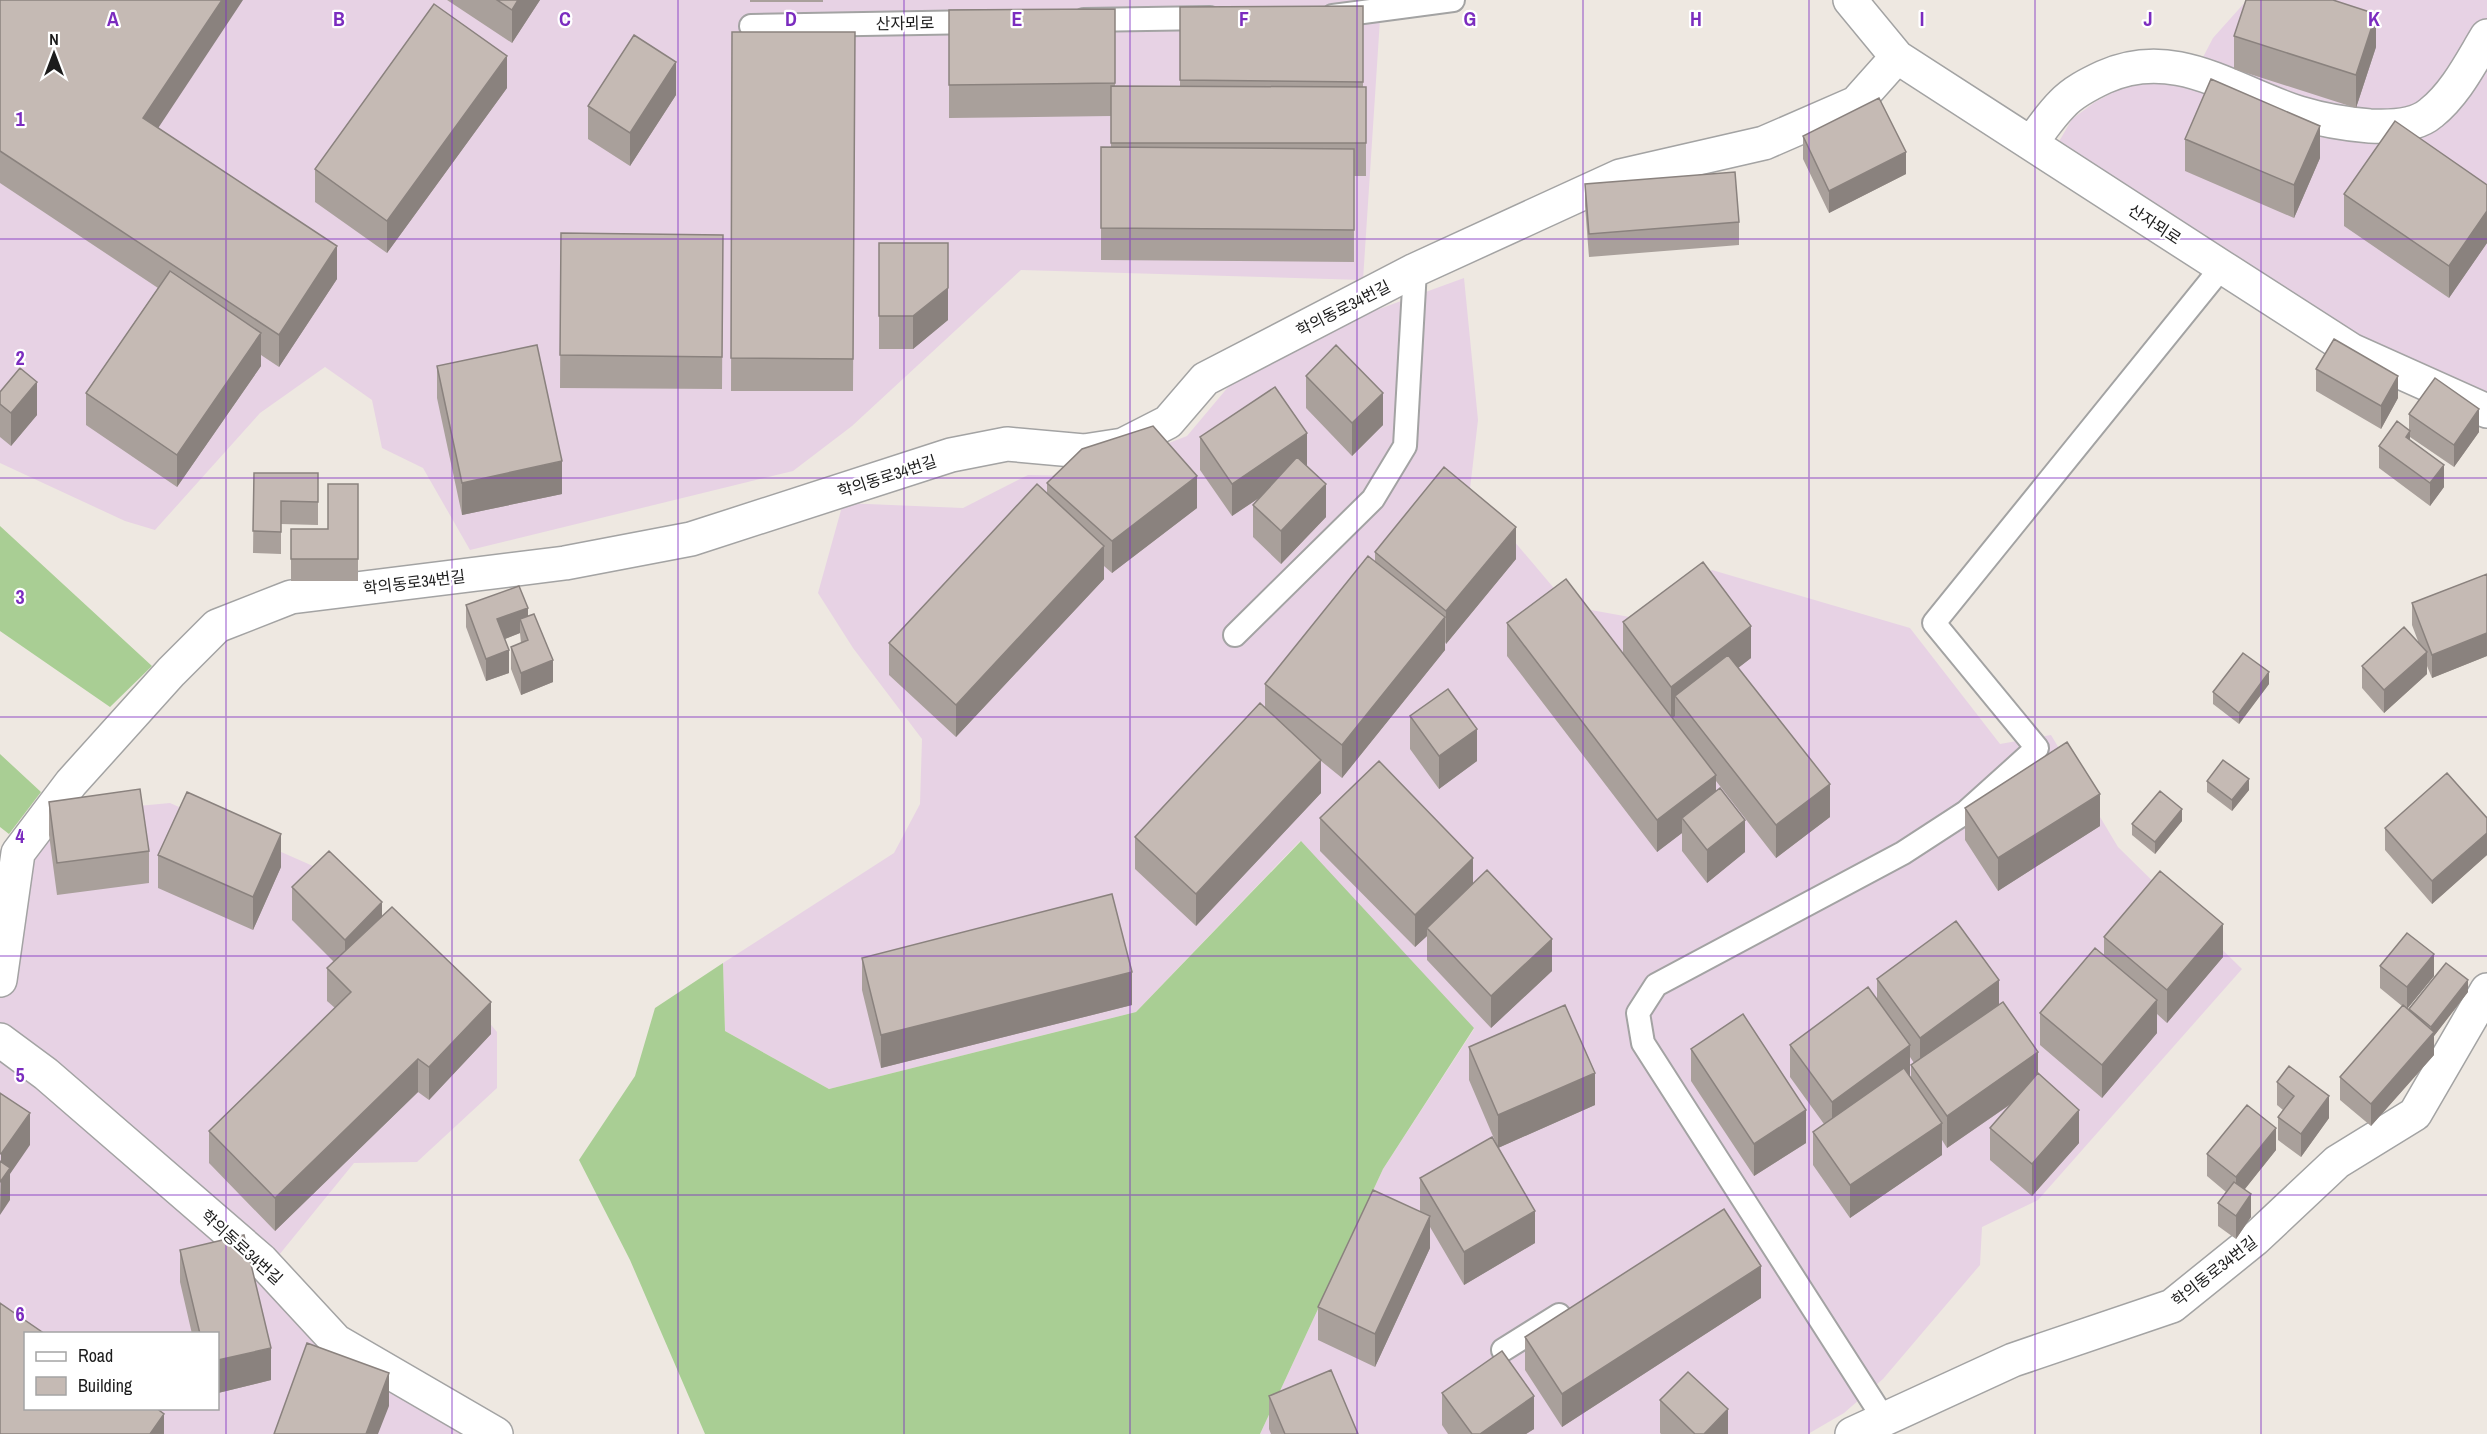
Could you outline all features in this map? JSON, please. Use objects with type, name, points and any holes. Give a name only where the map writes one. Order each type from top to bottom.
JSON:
[{"type":"street","name":"산자뫼로","points":[[1850,0],[1897,57],[2351,351],[2487,411]]},
{"type":"street","points":[[2031,143],[2063,103],[2087,85],[2116,71],[2148,64],[2203,74],[2297,112],[2343,124],[2381,126],[2406,124],[2430,115],[2450,95],[2487,36]]},
{"type":"street","name":"학의동로34번길","points":[[0,980],[18,853],[71,783],[171,672],[218,626],[291,597],[565,563],[691,539],[951,455],[1007,444],[1084,451],[1123,445],[1168,422],[1205,379],[1415,270],[1620,176],[1764,143],[1856,103],[1897,57]]},
{"type":"street","name":"학의동로34번길","points":[[1852,1434],[2013,1360],[2172,1306],[2255,1239],[2337,1162],[2415,1114],[2487,990]]},
{"type":"street","name":"학의동로34번길","points":[[0,1040],[46,1074],[261,1260],[336,1341],[496,1434]]},
{"type":"lane","points":[[1309,16],[1345,16],[1454,0]]},
{"type":"lane","points":[[1060,20],[1226,18]]},
{"type":"lane","name":"산자뫼로","points":[[752,26],[1001,21]]},
{"type":"lane","points":[[1884,1419],[1643,1043],[1638,1013],[1656,986],[1904,853],[1966,812],[2037,748],[1934,622],[2222,267]]},
{"type":"lane","points":[[1235,635],[1373,499],[1405,446],[1415,270]]},
{"type":"lane","points":[[1724,1214],[1744,1201]]},
{"type":"lane","points":[[1503,1350],[1574,1306]]},
{"type":"shaded area","points":[[0,0],[1397,0],[1381,4],[1363,280],[1021,270],[852,426],[793,471],[470,550],[423,468],[382,448],[372,400],[325,367],[260,413],[155,530],[125,521],[0,463]]},
{"type":"shaded area","points":[[2247,0],[2487,0],[2487,398],[2359,336],[2057,145],[2072,119],[2095,102],[2125,86],[2162,78],[2188,86],[2213,38]]},
{"type":"shaded area","points":[[1464,278],[1478,420],[1470,489],[1569,606],[1635,618],[1712,570],[1910,628],[2000,744],[2051,735],[2118,847],[2242,969],[2038,1200],[1982,1227],[1980,1265],[1883,1379],[1844,1413],[1808,1434],[1260,1434],[1383,1169],[1474,1029],[1300,841],[1136,1012],[829,1089],[725,1031],[723,963],[894,853],[920,804],[922,739],[853,648],[818,593],[843,503],[963,508],[1028,475],[1083,476],[1187,436],[1229,386],[1360,316]]},
{"type":"shaded area","points":[[170,803],[322,870],[443,967],[497,1032],[497,1088],[417,1162],[354,1163],[279,1255],[336,1341],[496,1434],[0,1434],[0,980],[18,853],[53,814]]},
{"type":"green space","points":[[0,526],[152,666],[110,707],[0,631]]},
{"type":"green space","points":[[0,754],[41,792],[9,834],[0,827]]},
{"type":"green space","points":[[1301,841],[1474,1028],[1383,1169],[1260,1434],[705,1434],[630,1260],[579,1160],[635,1076],[655,1008],[723,963],[725,1031],[829,1089],[1136,1012]]},
{"type":"building","points":[[0,0],[222,0],[143,118],[337,246],[279,335],[0,151]]},
{"type":"building","points":[[497,0],[518,0],[512,10]]},
{"type":"building","points":[[2246,0],[2333,0],[2376,14],[2356,75],[2234,36]]},
{"type":"building","points":[[434,4],[507,56],[387,221],[315,169]]},
{"type":"building","points":[[1363,6],[1363,82],[1180,80],[1180,7]]},
{"type":"building","points":[[1115,9],[1115,83],[949,85],[949,10]]},
{"type":"building","points":[[732,32],[855,32],[853,359],[731,358]]},
{"type":"building","points":[[634,35],[676,62],[630,133],[588,106]]},
{"type":"building","points":[[2211,79],[2320,126],[2294,185],[2185,139]]},
{"type":"building","points":[[1111,86],[1366,87],[1366,143],[1111,143]]},
{"type":"building","points":[[1879,98],[1906,152],[1829,191],[1803,136]]},
{"type":"building","points":[[2395,121],[2487,185],[2487,211],[2449,266],[2344,194]]},
{"type":"building","points":[[1101,147],[1354,149],[1354,230],[1101,228]]},
{"type":"building","points":[[1735,172],[1739,222],[1589,234],[1585,184]]},
{"type":"building","points":[[561,233],[723,235],[722,357],[560,355]]},
{"type":"building","points":[[879,243],[948,243],[948,288],[913,316],[879,316]]},
{"type":"building","points":[[170,271],[261,333],[177,455],[86,393]]},
{"type":"building","points":[[2334,339],[2398,376],[2381,406],[2316,369]]},
{"type":"building","points":[[537,345],[562,461],[462,483],[437,366]]},
{"type":"building","points":[[1336,345],[1383,393],[1352,423],[1306,376]]},
{"type":"building","points":[[20,368],[37,382],[11,413],[0,404],[0,392]]},
{"type":"building","points":[[2435,378],[2479,409],[2454,445],[2409,414]]},
{"type":"building","points":[[1275,387],[1307,433],[1232,484],[1200,437]]},
{"type":"building","points":[[2397,421],[2410,431],[2406,437],[2444,465],[2430,483],[2379,446]]},
{"type":"building","points":[[1153,426],[1197,476],[1112,541],[1047,483],[1082,449]]},
{"type":"building","points":[[1297,457],[1326,484],[1281,531],[1253,505]]},
{"type":"building","points":[[1444,467],[1516,527],[1446,611],[1375,552]]},
{"type":"building","points":[[254,473],[318,473],[318,502],[281,501],[281,532],[253,531]]},
{"type":"building","points":[[328,484],[358,484],[358,559],[291,559],[291,529],[328,529]]},
{"type":"building","points":[[1037,484],[1104,546],[956,705],[889,643]]},
{"type":"building","points":[[1368,556],[1445,617],[1342,745],[1265,684]]},
{"type":"building","points":[[1703,562],[1751,626],[1671,687],[1623,622]]},
{"type":"building","points":[[2487,574],[2487,633],[2432,655],[2412,603]]},
{"type":"building","points":[[1566,579],[1716,775],[1657,820],[1507,623]]},
{"type":"building","points":[[519,586],[528,608],[497,619],[509,650],[486,659],[466,605]]},
{"type":"building","points":[[534,614],[553,660],[521,673],[511,647],[528,640],[520,619]]},
{"type":"building","points":[[2404,627],[2427,652],[2384,690],[2362,666]]},
{"type":"building","points":[[2243,653],[2269,672],[2239,713],[2213,692]]},
{"type":"building","points":[[1728,655],[1830,784],[1776,825],[1675,696]]},
{"type":"building","points":[[1448,689],[1477,729],[1439,756],[1410,716]]},
{"type":"building","points":[[1260,703],[1321,760],[1196,894],[1135,837]]},
{"type":"building","points":[[2067,742],[2100,794],[1998,858],[1965,808]]},
{"type":"building","points":[[2223,760],[2249,779],[2232,800],[2207,781]]},
{"type":"building","points":[[1379,761],[1473,858],[1415,915],[1320,818]]},
{"type":"building","points":[[2447,773],[2487,818],[2487,833],[2432,881],[2385,828]]},
{"type":"building","points":[[1720,788],[1745,820],[1707,850],[1682,818]]},
{"type":"building","points":[[140,789],[149,851],[57,863],[49,802]]},
{"type":"building","points":[[2160,791],[2182,809],[2155,842],[2132,824]]},
{"type":"building","points":[[187,792],[281,834],[253,897],[158,855]]},
{"type":"building","points":[[329,851],[382,902],[345,940],[292,887]]},
{"type":"building","points":[[1487,870],[1552,939],[1491,996],[1427,928]]},
{"type":"building","points":[[2160,871],[2223,924],[2167,990],[2104,937]]},
{"type":"building","points":[[1112,894],[1132,972],[881,1035],[862,958]]},
{"type":"building","points":[[392,907],[491,1002],[429,1067],[418,1059],[275,1198],[209,1131],[351,992],[327,968]]},
{"type":"building","points":[[1956,921],[1999,980],[1920,1038],[1877,979]]},
{"type":"building","points":[[2407,933],[2434,954],[2407,987],[2380,966]]},
{"type":"building","points":[[2095,948],[2157,1000],[2102,1065],[2040,1013]]},
{"type":"building","points":[[2446,963],[2468,980],[2431,1027],[2409,1009]]},
{"type":"building","points":[[1868,987],[1910,1045],[1832,1102],[1790,1045]]},
{"type":"building","points":[[2003,1002],[2038,1052],[1947,1116],[1911,1065]]},
{"type":"building","points":[[1565,1005],[1595,1073],[1498,1115],[1469,1047]]},
{"type":"building","points":[[2403,1005],[2434,1032],[2371,1104],[2340,1077]]},
{"type":"building","points":[[1743,1014],[1806,1110],[1754,1144],[1691,1049]]},
{"type":"building","points":[[2289,1066],[2329,1096],[2301,1134],[2278,1117],[2294,1096],[2277,1082]]},
{"type":"building","points":[[1904,1068],[1942,1123],[1850,1185],[1813,1132]]},
{"type":"building","points":[[2038,1073],[2079,1110],[2032,1164],[1990,1128]]},
{"type":"building","points":[[0,1093],[30,1113],[1,1154],[0,1153]]},
{"type":"building","points":[[2247,1105],[2276,1128],[2236,1177],[2207,1154]]},
{"type":"building","points":[[1492,1137],[1535,1211],[1464,1252],[1420,1178]]},
{"type":"building","points":[[0,1161],[10,1168],[0,1182]]},
{"type":"building","points":[[2234,1182],[2251,1194],[2236,1216],[2218,1203]]},
{"type":"building","points":[[1373,1190],[1430,1216],[1375,1334],[1318,1307]]},
{"type":"building","points":[[1724,1209],[1761,1266],[1562,1394],[1525,1337]]},
{"type":"building","points":[[244,1235],[271,1348],[219,1360],[219,1332],[200,1332],[180,1250]]},
{"type":"building","points":[[0,1303],[42,1332],[24,1332],[24,1410],[159,1410],[164,1414],[150,1434],[0,1434]]},
{"type":"building","points":[[307,1343],[389,1373],[366,1434],[274,1434]]},
{"type":"building","points":[[1502,1351],[1534,1396],[1480,1434],[1472,1434],[1442,1393]]},
{"type":"building","points":[[1331,1370],[1358,1434],[1285,1434],[1269,1396]]},
{"type":"building","points":[[1688,1372],[1728,1409],[1704,1434],[1695,1434],[1660,1400]]}]
